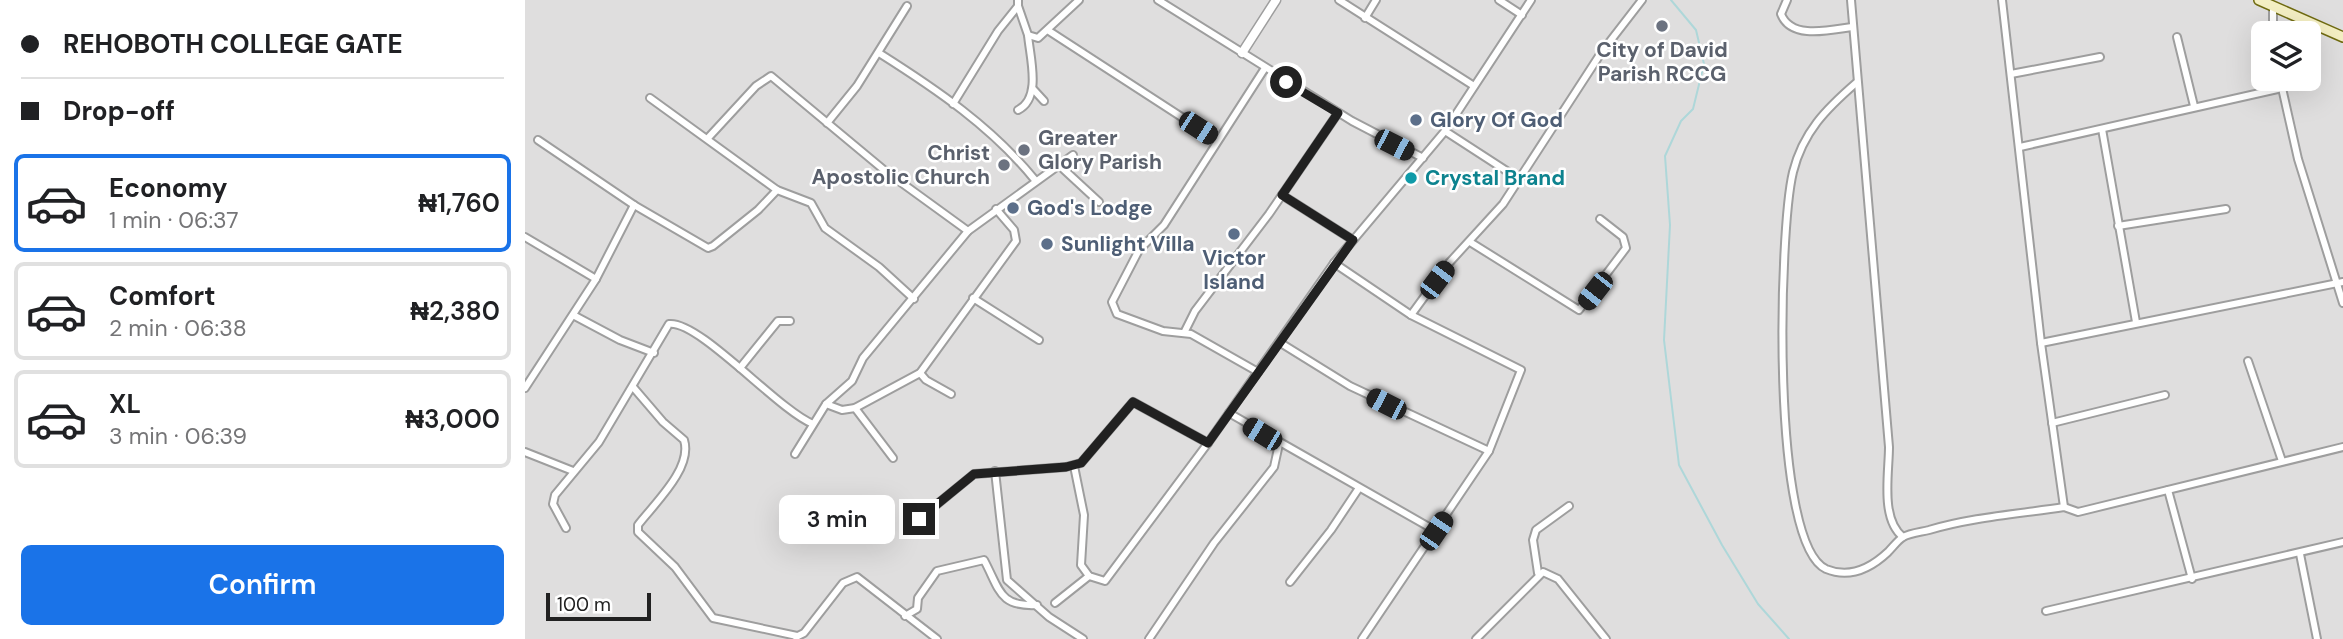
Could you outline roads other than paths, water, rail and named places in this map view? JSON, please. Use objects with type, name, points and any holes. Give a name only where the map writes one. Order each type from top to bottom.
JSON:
[{"type":"main road","points":[[2259,0],[2343,37]]},
{"type":"street","points":[[1028,35],[1038,38],[1049,31],[1079,0]]},
{"type":"street","points":[[1158,0],[1169,3],[1265,68],[1338,113],[1423,158]]},
{"type":"street","points":[[1242,53],[1276,0]]},
{"type":"street","points":[[1339,0],[1474,86]]},
{"type":"street","points":[[1365,18],[1376,0]]},
{"type":"street","points":[[1500,0],[1522,15]]},
{"type":"street","points":[[1074,466],[1084,515],[1081,565],[1089,576],[1101,581],[1108,579],[1208,443],[1334,263],[1444,131],[1531,0]]},
{"type":"street","points":[[1411,315],[1449,263],[1489,223],[1601,53],[1642,0]]},
{"type":"street","points":[[1787,0],[1781,13],[1787,25],[1794,28],[1824,31],[1852,27]]},
{"type":"street","points":[[1851,0],[1889,447],[1889,513],[1894,528],[1903,537]]},
{"type":"street","points":[[2002,0],[2041,343],[2064,507]]},
{"type":"street","points":[[1018,3],[1028,35],[1034,89],[1030,101],[1018,110]]},
{"type":"street","points":[[953,104],[1018,3]]},
{"type":"street","points":[[827,123],[879,54],[907,6]]},
{"type":"street","points":[[2273,6],[2273,21]]},
{"type":"street","points":[[1049,31],[1217,140]]},
{"type":"street","points":[[2177,37],[2193,106]]},
{"type":"street","points":[[879,54],[922,80],[985,127],[1035,180]]},
{"type":"street","points":[[2011,74],[2100,57]]},
{"type":"street","points":[[1258,372],[1185,331],[1163,331],[1146,327],[1117,314],[1112,302],[1139,250],[1164,225],[1265,68]]},
{"type":"street","points":[[708,138],[768,76],[884,170],[968,231]]},
{"type":"street","points":[[1856,83],[1817,119],[1809,132],[1794,171],[1783,246],[1782,312],[1789,454],[1802,533],[1817,563],[1837,572],[1852,573],[1878,560],[1903,537],[1973,519],[2064,507],[2078,512],[2343,447]]},
{"type":"street","points":[[1034,89],[1044,101]]},
{"type":"street","points":[[2020,147],[2267,91]]},
{"type":"street","points":[[2283,91],[2298,159],[2339,282],[2343,303]]},
{"type":"street","points":[[650,97],[777,190],[811,203],[825,228],[879,267],[914,299]]},
{"type":"street","points":[[1185,331],[1195,311],[1282,195],[1338,113]]},
{"type":"street","points":[[2102,129],[2136,322]]},
{"type":"street","points":[[1444,131],[1519,179]]},
{"type":"street","points":[[538,141],[634,205],[693,241],[711,247],[758,210],[777,190]]},
{"type":"street","points":[[795,454],[826,404],[852,381],[863,358],[968,231],[1073,155]]},
{"type":"street","points":[[1059,165],[1099,202]]},
{"type":"street","points":[[1282,195],[1353,240]]},
{"type":"street","points":[[525,388],[596,279],[634,205]]},
{"type":"street","points":[[826,404],[842,410],[855,408],[920,373],[1016,241],[1014,230],[996,209]]},
{"type":"street","points":[[2118,226],[2226,209]]},
{"type":"street","points":[[1470,242],[1579,310],[1626,248],[1623,237],[1600,219]]},
{"type":"street","points":[[525,237],[596,279]]},
{"type":"street","points":[[1334,263],[1411,315],[1521,370],[1489,452],[1362,639]]},
{"type":"street","points":[[2041,343],[2339,282]]},
{"type":"street","points":[[973,298],[1039,340]]},
{"type":"street","points":[[573,315],[620,340],[654,353]]},
{"type":"street","points":[[740,369],[778,321],[790,321]]},
{"type":"street","points":[[566,528],[553,500],[573,471],[599,442],[669,324],[673,323],[709,344],[794,416],[813,425]]},
{"type":"street","points":[[1279,341],[1350,386],[1489,452]]},
{"type":"street","points":[[2248,361],[2282,461]]},
{"type":"street","points":[[920,373],[926,380],[951,394]]},
{"type":"street","points":[[633,387],[663,422],[684,440],[687,453],[660,500],[638,525],[638,533],[675,567],[713,618],[795,637],[804,633],[843,583],[853,578],[860,579],[937,639]]},
{"type":"street","points":[[2052,422],[2165,396]]},
{"type":"street","points":[[919,519],[965,480],[982,471],[1074,466],[1086,460],[1133,402],[1208,443]]},
{"type":"street","points":[[855,408],[893,458]]},
{"type":"street","points":[[1229,413],[1279,444],[1436,531]]},
{"type":"street","points":[[1149,639],[1222,533],[1274,467],[1279,444]]},
{"type":"street","points":[[525,452],[573,471]]},
{"type":"street","points":[[995,471],[1005,576],[1037,605],[1083,639]]},
{"type":"street","points":[[1290,582],[1331,530],[1359,488]]},
{"type":"street","points":[[2168,491],[2192,579]]},
{"type":"street","points":[[1538,573],[1533,540],[1535,530],[1569,506]]},
{"type":"street","points":[[2046,611],[2343,542]]},
{"type":"street","points":[[2299,554],[2317,639]]},
{"type":"street","points":[[905,616],[918,609],[918,598],[937,571],[983,559],[1007,602],[1016,606],[1037,605]]},
{"type":"street","points":[[1478,638],[1538,573],[1547,572],[1558,579],[1606,639]]},
{"type":"street","points":[[1055,604],[1089,576]]},
{"type":"waterway","points":[[1671,0],[1696,30],[1704,64],[1693,109],[1681,121],[1665,156],[1670,225],[1664,340],[1679,465],[1722,545],[1758,604],[1789,639]]},
{"type":"place","name":"City of David Parish RCCG","points":[[1662,26]]},
{"type":"place","name":"Glory Of God","points":[[1416,120]]},
{"type":"place","name":"Greater Glory Parish","points":[[1024,150]]},
{"type":"place","name":"Christ Apostolic Church","points":[[1004,165]]},
{"type":"place","name":"Crystal Brand","points":[[1411,178]]},
{"type":"place","name":"God's Lodge","points":[[1013,208]]},
{"type":"place","name":"Victor Island","points":[[1234,234]]},
{"type":"place","name":"Sunlight Villa","points":[[1047,244]]}]
